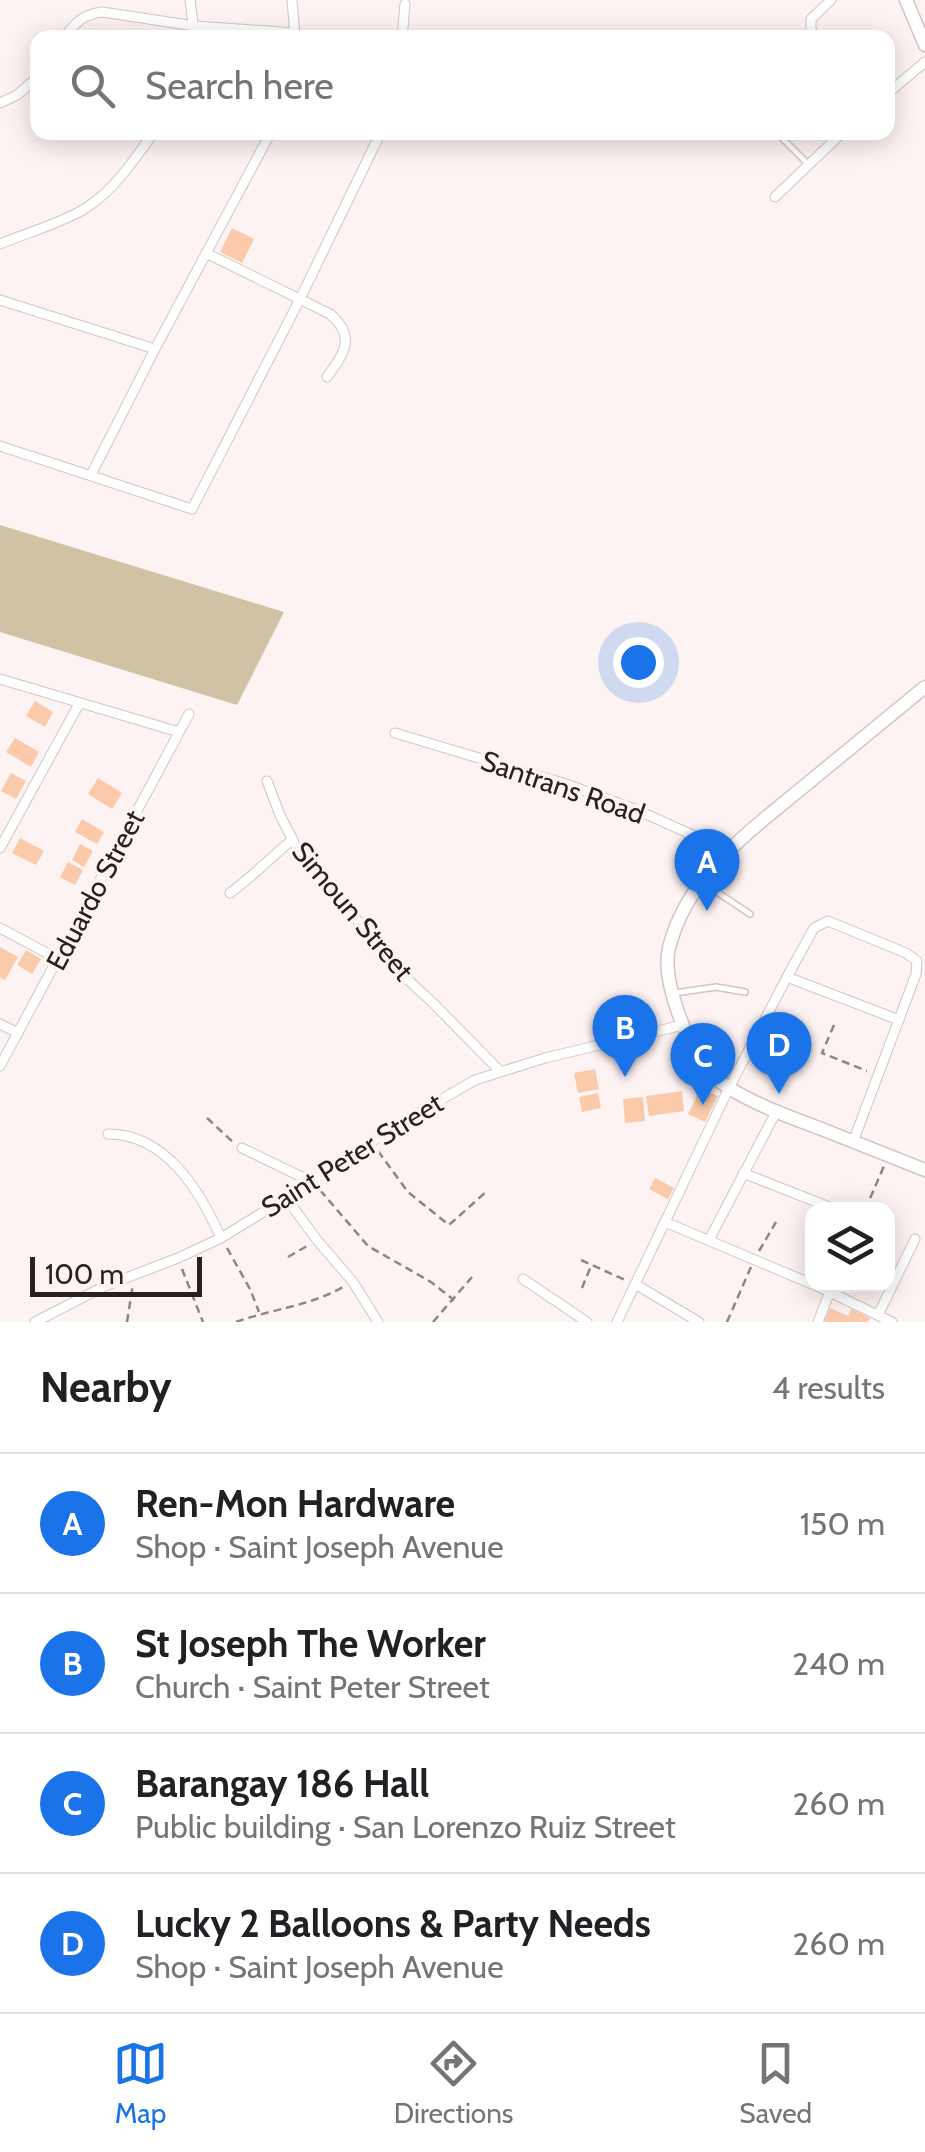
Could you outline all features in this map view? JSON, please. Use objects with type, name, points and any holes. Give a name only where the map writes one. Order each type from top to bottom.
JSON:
[{"type":"main road","points":[[906,0],[925,44]]},
{"type":"main road","points":[[925,687],[728,850],[691,897],[668,952],[668,974],[683,1025],[715,1078],[776,1112],[925,1170]]},
{"type":"street","points":[[190,0],[194,30]]},
{"type":"street","points":[[292,0],[295,30]]},
{"type":"street","points":[[811,30],[811,19],[832,0]]},
{"type":"street","points":[[403,30],[405,4]]},
{"type":"street","points":[[70,30],[90,13],[102,12],[239,30]]},
{"type":"street","points":[[895,87],[925,62]]},
{"type":"street","points":[[0,103],[30,84]]},
{"type":"street","points":[[0,244],[90,206],[117,180],[148,140]]},
{"type":"street","points":[[90,475],[267,140]]},
{"type":"street","points":[[0,446],[192,509],[377,140]]},
{"type":"street","points":[[776,197],[835,140]]},
{"type":"street","points":[[206,254],[340,322],[345,332],[344,353],[327,377]]},
{"type":"street","points":[[0,300],[155,349]]},
{"type":"street","points":[[0,679],[179,732]]},
{"type":"street","points":[[0,848],[79,704]]},
{"type":"street","name":"Eduardo Street","points":[[0,1066],[189,714]]},
{"type":"street","name":"Santrans Road","points":[[395,733],[601,797],[728,850]]},
{"type":"street","name":"Simoun Street","points":[[267,782],[305,860],[344,901],[382,956],[500,1071]]},
{"type":"street","points":[[230,894],[292,840]]},
{"type":"street","points":[[618,1322],[729,1088],[820,922],[834,922],[906,953],[917,962],[916,974],[853,1142]]},
{"type":"street","points":[[0,928],[58,959]]},
{"type":"street","points":[[787,977],[899,1020]]},
{"type":"street","points":[[0,1024],[18,1033]]},
{"type":"street","name":"Saint Peter Street","points":[[35,1322],[106,1286],[221,1238],[475,1080],[683,1025]]},
{"type":"street","points":[[709,1240],[776,1112]]},
{"type":"street","points":[[108,1134],[126,1134],[155,1147],[180,1170],[200,1196],[221,1238]]},
{"type":"street","points":[[242,1148],[312,1182]]},
{"type":"street","points":[[744,1173],[817,1202]]},
{"type":"street","points":[[286,1198],[353,1282],[378,1322]]},
{"type":"street","points":[[665,1222],[805,1281]]},
{"type":"street","points":[[878,1315],[914,1239]]},
{"type":"street","points":[[523,1278],[588,1322]]},
{"type":"street","points":[[636,1284],[700,1322]]},
{"type":"street","points":[[818,1322],[830,1292]]},
{"type":"street","points":[[839,1292],[892,1322]]},
{"type":"street","points":[[558,1322],[566,1310]]},
{"type":"lane","points":[[784,140],[809,165]]},
{"type":"lane","points":[[702,882],[750,914]]},
{"type":"lane","points":[[672,993],[716,987],[744,992]]},
{"type":"path","points":[[834,1025],[822,1053],[878,1075]]},
{"type":"path","points":[[207,1118],[242,1148]]},
{"type":"path","points":[[371,1142],[408,1192],[449,1225],[487,1191]]},
{"type":"path","points":[[869,1202],[889,1156]]},
{"type":"path","points":[[312,1182],[368,1246],[431,1282],[454,1300]]},
{"type":"path","points":[[727,1322],[754,1259],[776,1222]]},
{"type":"path","points":[[221,1238],[260,1313]]},
{"type":"path","points":[[288,1257],[317,1240]]},
{"type":"path","points":[[178,1258],[203,1322]]},
{"type":"path","points":[[581,1260],[636,1284]]},
{"type":"path","points":[[582,1288],[592,1265]]},
{"type":"path","points":[[128,1322],[133,1291],[130,1276]]},
{"type":"path","points":[[433,1322],[472,1276]]},
{"type":"path","points":[[236,1322],[316,1301],[353,1282]]},
{"type":"shaded area","points":[[0,525],[284,612],[237,705],[0,632]]},
{"type":"building","points":[[232,228],[254,239],[242,263],[220,252]]},
{"type":"building","points":[[35,701],[53,712],[45,727],[26,716]]},
{"type":"building","points":[[15,738],[39,752],[31,767],[6,752]]},
{"type":"building","points":[[11,773],[26,781],[16,799],[1,791]]},
{"type":"building","points":[[98,778],[122,793],[112,809],[88,794]]},
{"type":"building","points":[[82,819],[104,832],[97,844],[75,832]]},
{"type":"building","points":[[20,838],[44,851],[36,865],[12,853]]},
{"type":"building","points":[[80,844],[93,851],[84,867],[72,860]]},
{"type":"building","points":[[68,862],[83,870],[75,885],[60,877]]},
{"type":"building","points":[[0,947],[18,957],[5,980],[0,977]]},
{"type":"building","points":[[26,950],[41,959],[32,974],[17,965]]},
{"type":"building","points":[[595,1069],[599,1089],[578,1093],[574,1073]]},
{"type":"building","points":[[701,1088],[718,1096],[705,1122],[688,1114]]},
{"type":"building","points":[[682,1091],[684,1111],[649,1116],[646,1096]]},
{"type":"building","points":[[598,1093],[601,1108],[582,1112],[579,1097]]},
{"type":"building","points":[[643,1097],[645,1121],[625,1123],[623,1099]]},
{"type":"building","points":[[655,1178],[674,1188],[668,1199],[649,1189]]},
{"type":"building","points":[[830,1308],[848,1316],[851,1309],[870,1318],[868,1322],[824,1322]]},
{"type":"place","name":"Ren-Mon Hardware","points":[[707,911]]},
{"type":"place","name":"St Joseph The Worker","points":[[625,1077]]},
{"type":"place","name":"Lucky 2 Balloons & Party Needs","points":[[779,1094]]},
{"type":"place","name":"Barangay 186 Hall","points":[[703,1105]]}]
